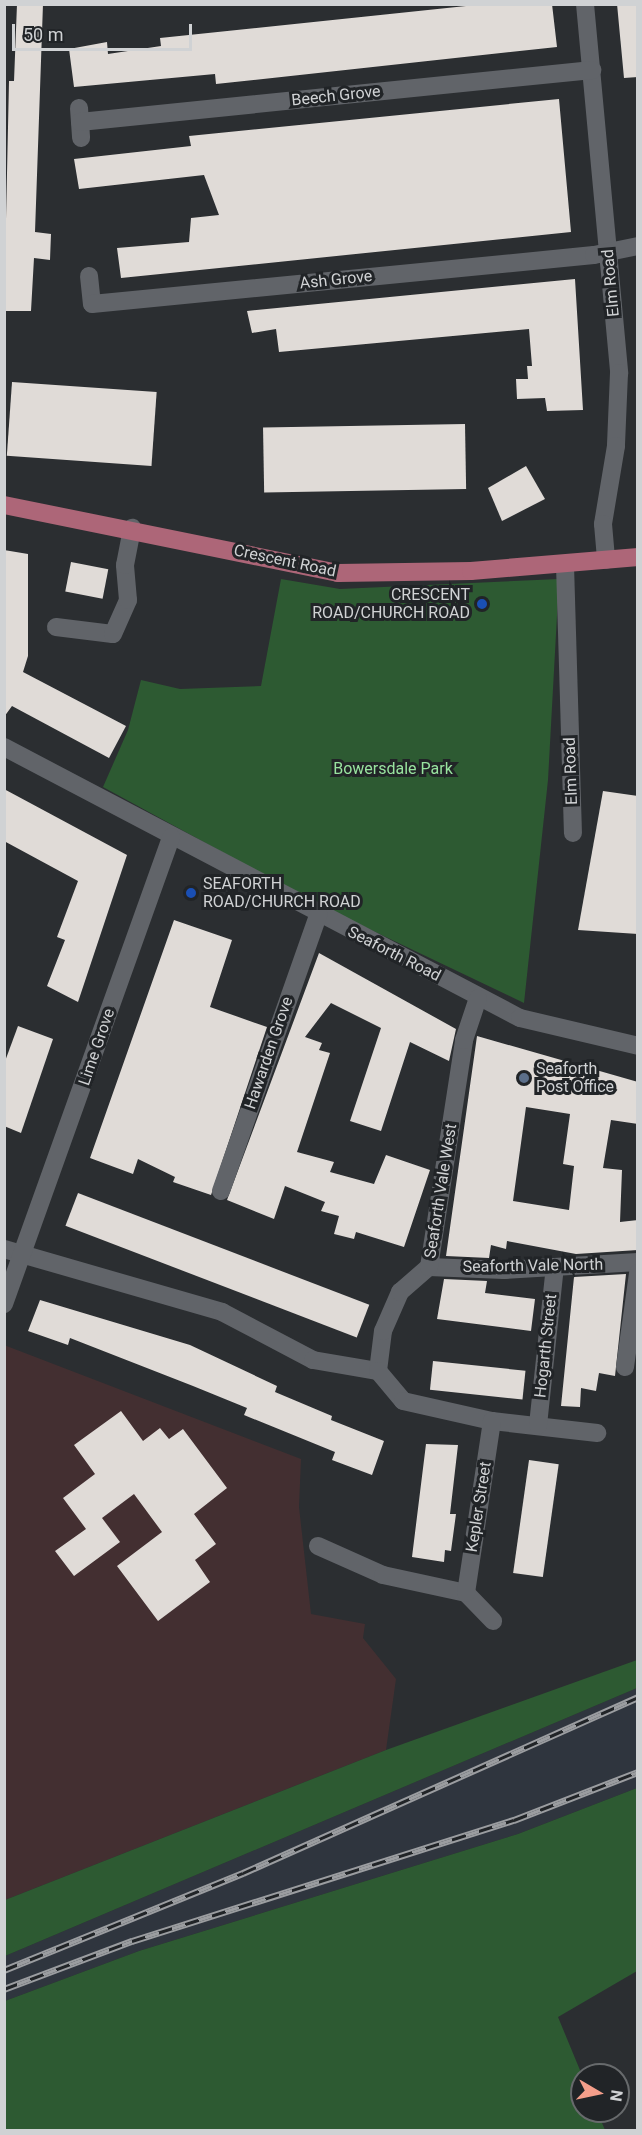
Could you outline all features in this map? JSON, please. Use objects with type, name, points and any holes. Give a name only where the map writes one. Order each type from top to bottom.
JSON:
[{"type":"main road","name":"Crescent Road","points":[[4,505],[132,528],[338,573],[565,565],[638,557]]},
{"type":"street","name":"Elm Road","points":[[585,4],[619,397],[603,524],[606,560]]},
{"type":"street","name":"Beech Grove","points":[[80,123],[592,70]]},
{"type":"street","points":[[608,251],[638,246]]},
{"type":"street","name":"Ash Grove","points":[[89,276],[92,303],[608,251]]},
{"type":"street","points":[[56,627],[114,634],[128,600],[125,565],[132,528]]},
{"type":"street","name":"Elm Road","points":[[565,565],[573,833]]},
{"type":"street","name":"Seaforth Road","points":[[4,747],[478,998],[556,1029],[638,1046]]},
{"type":"street","name":"Lime Grove","points":[[4,1304],[13,1252],[171,837]]},
{"type":"street","name":"Hawarden Grove","points":[[221,1191],[318,915]]},
{"type":"street","name":"Seaforth Vale West","points":[[378,1371],[383,1331],[400,1292],[429,1267],[464,1040],[478,998]]},
{"type":"street","points":[[13,1252],[222,1312],[313,1360],[378,1371],[403,1401],[492,1421],[597,1433]]},
{"type":"street","name":"Seaforth Vale North","points":[[429,1267],[555,1267],[638,1262]]},
{"type":"street","name":"Hogarth Street","points":[[538,1425],[555,1267]]},
{"type":"street","points":[[625,1367],[633,1339],[638,1273]]},
{"type":"street","name":"Kepler Street","points":[[466,1593],[492,1421]]},
{"type":"street","points":[[318,1546],[383,1575],[466,1593],[493,1621]]},
{"type":"shaded area","points":[[4,1345],[301,1459],[299,1507],[311,1614],[365,1624],[363,1638],[396,1679],[386,1750],[5,1900]]},
{"type":"shaded area","points":[[637,1688],[637,1788],[518,1834],[139,1951],[5,2001],[5,1956]]},
{"type":"green space","name":"Bowersdale Park","points":[[281,579],[340,589],[559,579],[548,780],[524,1003],[323,907],[103,787],[128,730],[141,680],[180,689],[261,686]]},
{"type":"green space","points":[[637,1660],[637,1688],[5,1956],[5,1900],[386,1750]]},
{"type":"green space","points":[[637,1788],[637,1971],[558,2017],[577,2063],[570,2063],[570,2123],[602,2123],[605,2130],[5,2130],[5,2001],[139,1951],[518,1834]]},
{"type":"building","points":[[17,4],[43,4],[35,232],[51,234],[50,260],[34,258],[31,311],[4,311],[9,81],[14,81]]},
{"type":"building","points":[[485,4],[552,4],[557,47],[216,84],[215,74],[74,87],[69,49],[107,42],[108,54],[161,46],[160,38]]},
{"type":"building","points":[[617,4],[638,4],[638,77],[624,78]]},
{"type":"building","points":[[559,99],[571,232],[121,278],[117,248],[189,242],[191,218],[219,215],[204,175],[79,189],[74,159],[191,146],[189,136]]},
{"type":"building","points":[[575,279],[583,410],[547,411],[545,398],[517,399],[516,379],[528,379],[527,366],[532,366],[529,329],[279,352],[276,329],[252,333],[247,311]]},
{"type":"building","points":[[12,382],[157,392],[151,466],[7,456]]},
{"type":"building","points":[[465,424],[466,489],[264,493],[263,428]]},
{"type":"building","points":[[526,466],[545,499],[502,521],[488,488]]},
{"type":"building","points":[[4,550],[28,554],[28,656],[23,672],[126,726],[109,758],[12,706],[4,717]]},
{"type":"building","points":[[71,562],[108,569],[103,599],[65,591]]},
{"type":"building","points":[[4,789],[127,855],[78,1002],[47,986],[65,940],[57,937],[78,881],[4,841]]},
{"type":"building","points":[[603,791],[638,796],[638,934],[578,930]]},
{"type":"building","points":[[174,920],[232,940],[210,1007],[267,1027],[211,1195],[173,1182],[175,1177],[138,1159],[133,1174],[90,1158]]},
{"type":"building","points":[[319,953],[456,1029],[449,1061],[410,1042],[381,1131],[350,1121],[381,1028],[331,1003],[305,1037],[322,1043],[319,1050],[330,1053],[297,1152],[334,1162],[330,1172],[374,1184],[386,1155],[430,1170],[404,1247],[356,1232],[354,1239],[334,1234],[339,1216],[321,1211],[325,1202],[285,1186],[274,1219],[227,1200]]},
{"type":"building","points":[[18,1026],[53,1039],[21,1133],[4,1126],[4,1064]]},
{"type":"building","points":[[477,1036],[638,1082],[638,1124],[611,1120],[603,1168],[622,1170],[620,1222],[638,1220],[638,1250],[576,1254],[507,1241],[506,1249],[491,1245],[489,1258],[446,1256]],"holes":[[[526,1107],[570,1114],[563,1164],[574,1166],[569,1210],[513,1201]]]},
{"type":"building","points":[[78,1193],[369,1305],[357,1337],[65,1226]]},
{"type":"building","points":[[626,1274],[615,1376],[599,1373],[596,1391],[581,1388],[580,1407],[561,1406],[574,1277]]},
{"type":"building","points":[[444,1279],[487,1281],[485,1293],[535,1299],[531,1331],[437,1319]]},
{"type":"building","points":[[40,1300],[190,1345],[277,1386],[275,1392],[332,1416],[331,1420],[384,1441],[372,1475],[332,1460],[335,1452],[244,1415],[247,1408],[70,1338],[68,1345],[28,1331]]},
{"type":"building","points":[[433,1361],[525,1371],[522,1400],[430,1390]]},
{"type":"building","points":[[121,1411],[143,1441],[160,1428],[169,1439],[183,1429],[227,1488],[194,1514],[216,1544],[195,1560],[210,1582],[158,1621],[117,1566],[162,1532],[134,1494],[102,1518],[120,1542],[74,1576],[55,1551],[86,1529],[63,1498],[95,1474],[74,1445]]},
{"type":"building","points":[[426,1444],[458,1445],[450,1514],[456,1514],[451,1551],[445,1550],[444,1562],[412,1557]]},
{"type":"building","points":[[529,1460],[559,1464],[543,1577],[513,1573]]},
{"type":"railway","points":[[4,1970],[243,1873],[638,1697]]},
{"type":"railway","points":[[4,1989],[132,1941],[514,1820],[638,1772]]},
{"type":"place","name":"CRESCENT ROAD/CHURCH ROAD","points":[[482,604]]},
{"type":"place","name":"SEAFORTH ROAD/CHURCH ROAD","points":[[191,893]]},
{"type":"place","name":"Seaforth Post Office","points":[[524,1078]]}]
